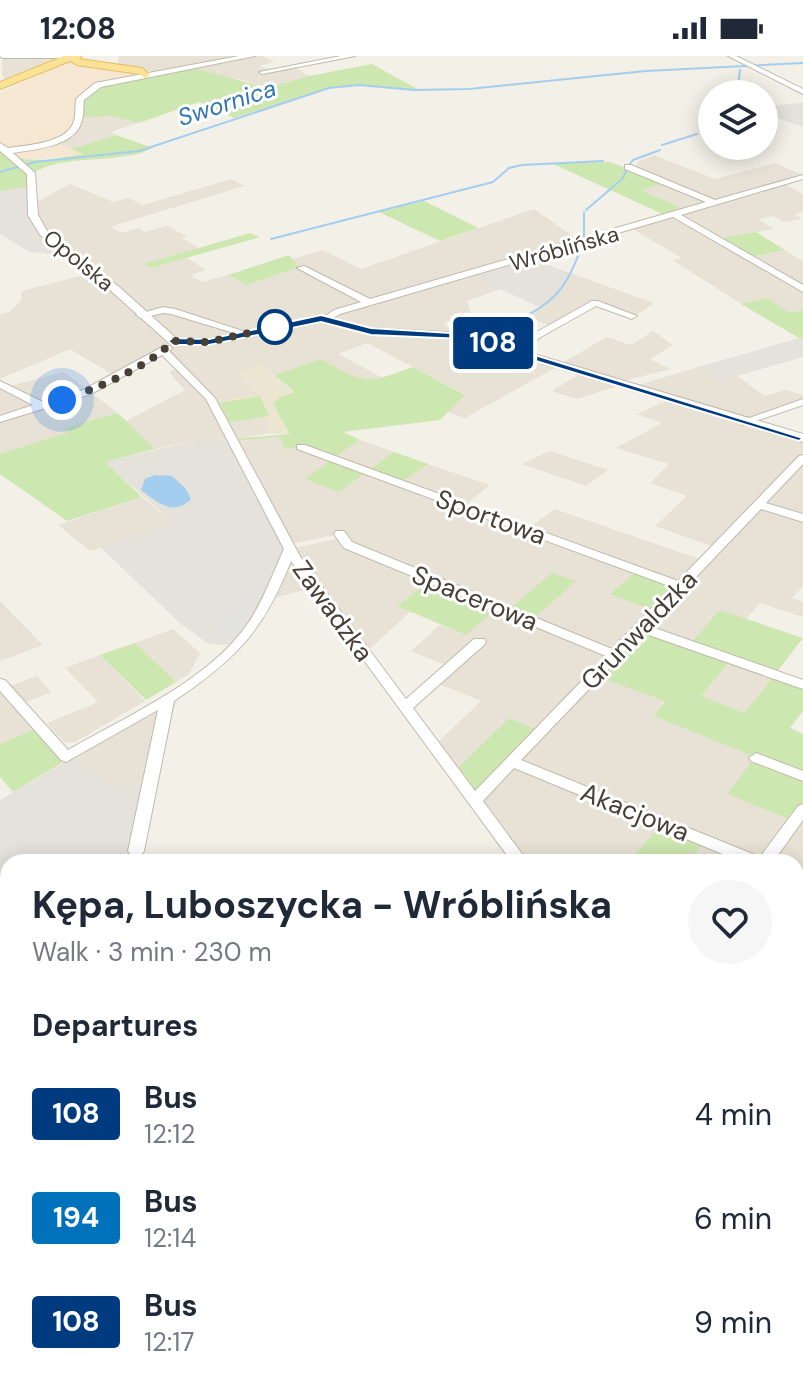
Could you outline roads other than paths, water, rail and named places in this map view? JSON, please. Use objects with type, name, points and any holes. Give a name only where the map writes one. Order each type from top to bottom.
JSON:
[{"type":"main road","points":[[0,87],[69,57],[81,63],[142,73],[166,71]]},
{"type":"street","points":[[2,56],[69,57]]},
{"type":"street","points":[[166,71],[251,56]]},
{"type":"street","points":[[262,72],[352,56]]},
{"type":"street","points":[[731,56],[803,92]]},
{"type":"street","points":[[3,148],[48,142],[68,134],[77,122],[80,99],[98,85],[142,73]]},
{"type":"street","name":"Opolska","points":[[3,148],[31,175],[33,215],[40,229],[114,288],[168,344]]},
{"type":"street","points":[[628,167],[715,203]]},
{"type":"street","name":"Wróblińska","points":[[326,319],[370,303],[803,177]]},
{"type":"street","points":[[675,215],[803,289]]},
{"type":"street","points":[[301,268],[370,303]]},
{"type":"street","points":[[524,352],[536,336],[595,303],[632,316]]},
{"type":"street","points":[[141,315],[172,311],[247,334]]},
{"type":"street","points":[[0,419],[87,392],[168,344],[202,343],[326,319],[371,331],[463,336],[803,438]]},
{"type":"street","name":"Zawadzka","points":[[168,344],[210,398],[289,550],[514,854]]},
{"type":"street","points":[[0,384],[43,406]]},
{"type":"street","points":[[743,422],[803,402]]},
{"type":"street","name":"Sportowa","points":[[301,447],[681,586]]},
{"type":"street","name":"Grunwaldzka","points":[[474,801],[802,460]]},
{"type":"street","points":[[760,505],[803,518]]},
{"type":"street","name":"Spacerowa","points":[[340,534],[348,545],[615,655]]},
{"type":"street","points":[[0,683],[66,757],[167,699],[227,658],[244,642],[268,603],[289,550]]},
{"type":"street","points":[[642,628],[803,685]]},
{"type":"street","points":[[405,708],[479,642]]},
{"type":"street","points":[[136,851],[167,699]]},
{"type":"street","points":[[756,758],[803,776]]},
{"type":"street","name":"Akacjowa","points":[[512,762],[737,854]]},
{"type":"street","points":[[771,854],[803,809]]},
{"type":"water","points":[[155,475],[172,476],[186,489],[191,499],[178,507],[171,507],[153,499],[141,490],[145,479]]},
{"type":"waterway","name":"Swornica","points":[[0,172],[35,162],[139,151],[329,88],[359,85],[414,90],[469,89],[646,71],[803,63]]},
{"type":"waterway","points":[[739,80],[740,70]]},
{"type":"waterway","points":[[662,145],[697,134]]},
{"type":"waterway","points":[[629,165],[633,160],[660,150]]},
{"type":"waterway","points":[[271,239],[493,182],[509,168],[603,161]]},
{"type":"waterway","points":[[586,210],[622,179],[628,168]]},
{"type":"waterway","points":[[584,212],[584,239]]},
{"type":"waterway","points":[[518,347],[526,316],[556,295],[583,244]]},
{"type":"waterway","points":[[492,372],[512,354]]}]
